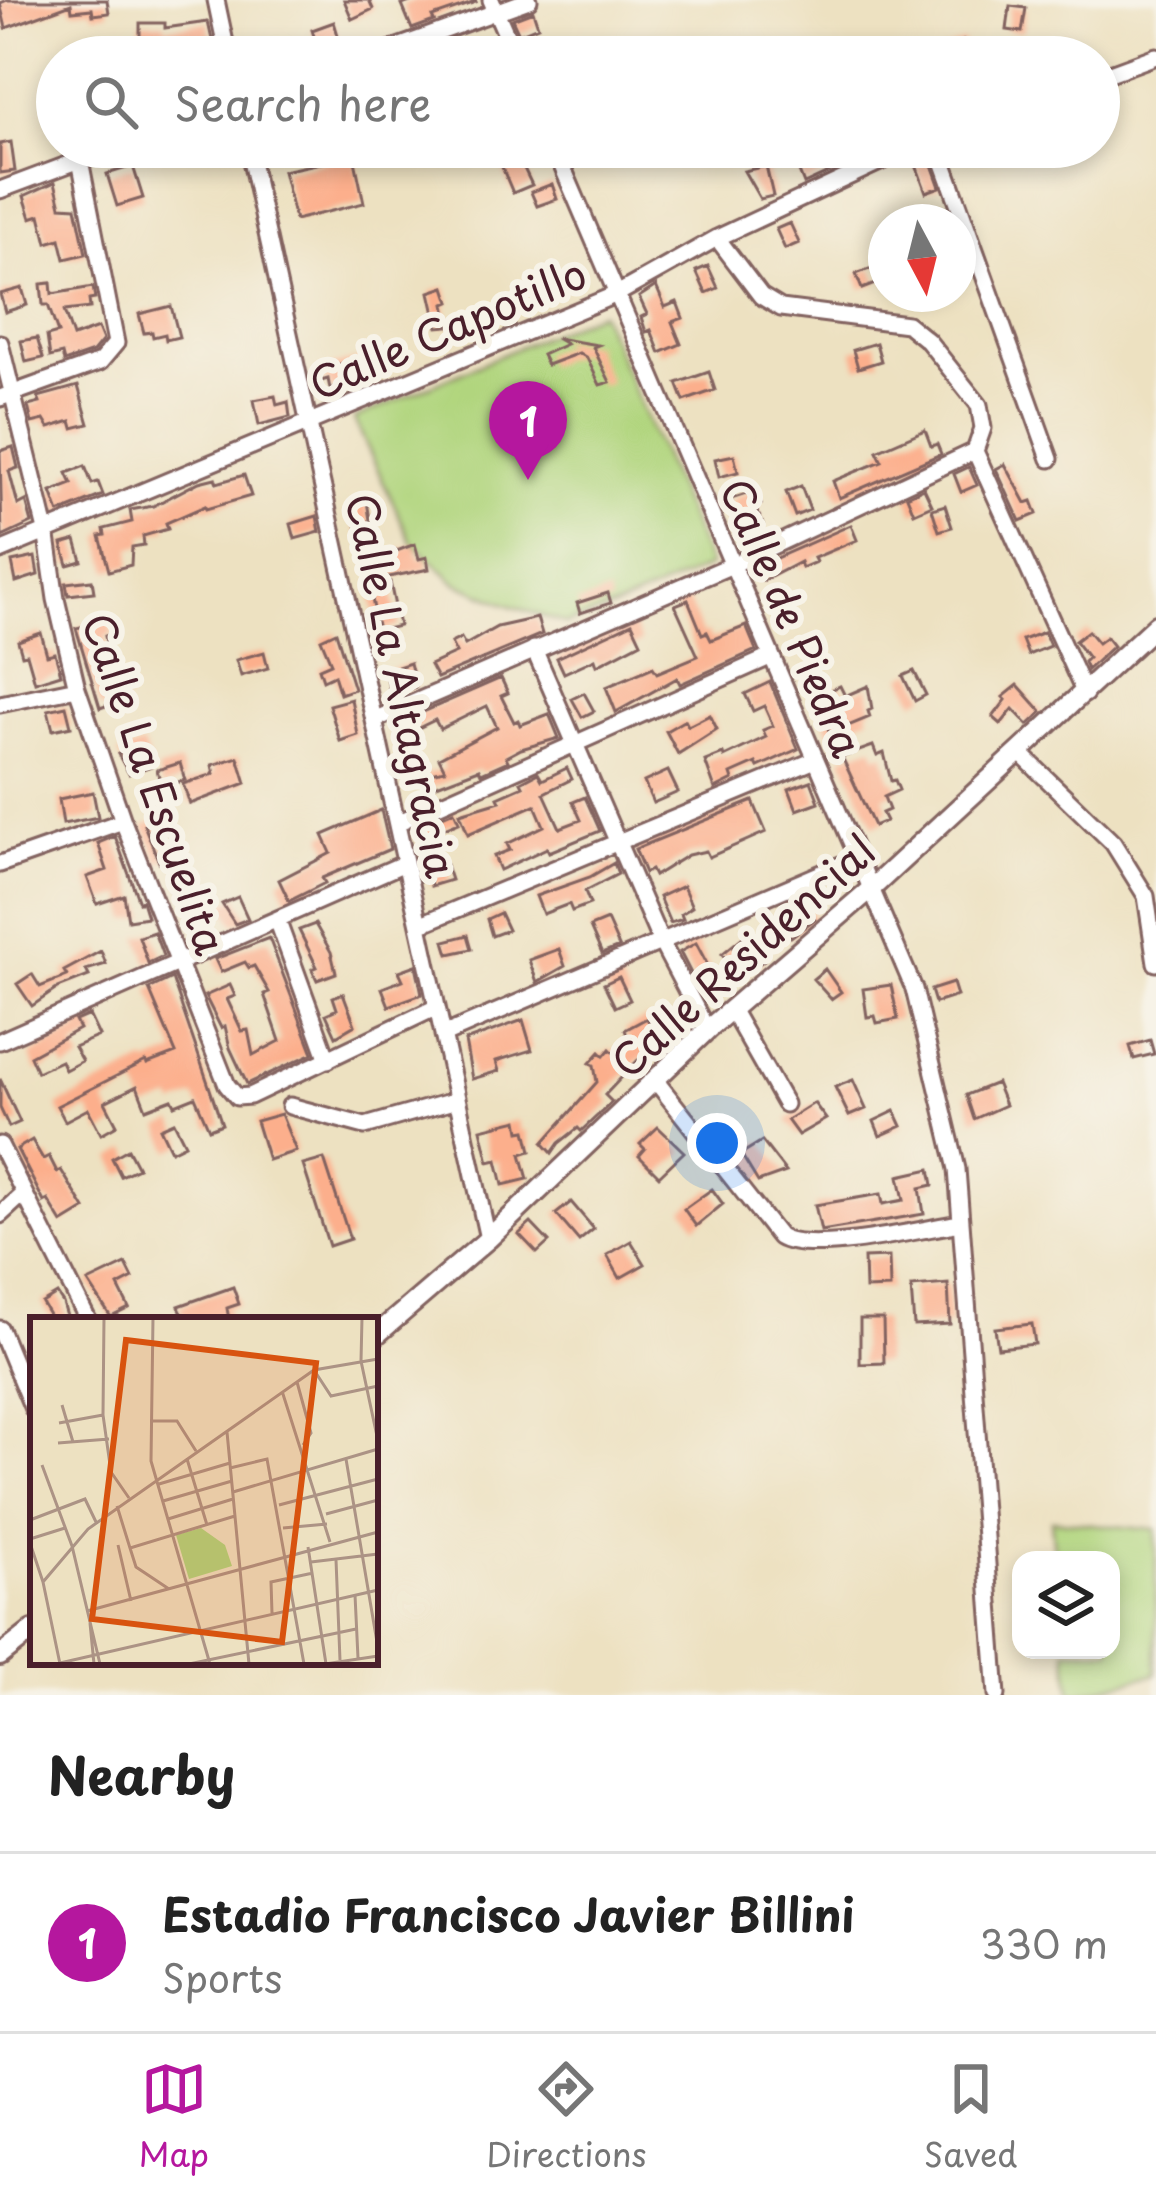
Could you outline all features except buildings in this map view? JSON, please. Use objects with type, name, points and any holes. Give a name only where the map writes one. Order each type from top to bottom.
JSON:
[{"type":"main road","name":"Calle Residencial","points":[[378,1333],[488,1239],[707,1030],[872,888],[1156,625]]},
{"type":"main road","points":[[3,1650],[30,1632]]},
{"type":"street","points":[[216,0],[224,36]]},
{"type":"street","points":[[421,36],[494,6],[529,0]]},
{"type":"street","points":[[494,6],[507,36]]},
{"type":"street","points":[[1120,69],[1156,56]]},
{"type":"street","points":[[0,190],[59,168]]},
{"type":"street","points":[[7,396],[100,362],[116,344],[82,168]]},
{"type":"street","name":"Calle La Altagracia","points":[[253,168],[488,1239]]},
{"type":"street","name":"Calle de Piedra","points":[[563,168],[914,988],[957,1169],[997,1695]]},
{"type":"street","name":"Calle Capotillo","points":[[0,550],[617,294],[717,238],[867,168]]},
{"type":"street","points":[[946,168],[1050,459]]},
{"type":"street","points":[[717,238],[761,296],[781,308],[907,324],[928,341],[979,406],[983,428],[975,451],[1085,694]]},
{"type":"street","name":"Calle La Escuelita","points":[[0,343],[7,396],[46,530],[76,688],[227,1084],[237,1097],[250,1096],[328,1060]]},
{"type":"street","points":[[374,720],[732,565],[975,451]]},
{"type":"street","points":[[534,649],[660,940],[707,1030]]},
{"type":"street","points":[[397,823],[770,656]]},
{"type":"street","points":[[0,704],[76,688]]},
{"type":"street","points":[[1020,753],[1113,843],[1146,896],[1156,963]]},
{"type":"street","points":[[419,925],[815,760]]},
{"type":"street","points":[[0,865],[123,821]]},
{"type":"street","points":[[443,1035],[857,858]]},
{"type":"street","points":[[0,1042],[405,862]]},
{"type":"street","points":[[278,922],[328,1060],[437,1007]]},
{"type":"street","points":[[731,1009],[785,1104]]},
{"type":"street","points":[[655,1080],[779,1237],[790,1244],[815,1246],[962,1223]]},
{"type":"street","points":[[290,1106],[336,1122],[365,1126],[457,1100]]},
{"type":"street","points":[[0,1145],[86,1317]]},
{"type":"street","points":[[0,1215],[23,1194]]},
{"type":"street","points":[[0,1329],[30,1402]]},
{"type":"green space","points":[[600,312],[710,566],[566,624],[456,583],[411,541],[354,419]]},
{"type":"green space","points":[[1051,1520],[1156,1530],[1156,1674],[1072,1695],[1067,1659],[1120,1659],[1120,1551],[1054,1551]]},
{"type":"place","name":"Estadio Francisco Javier Billini","points":[[528,480]]}]
